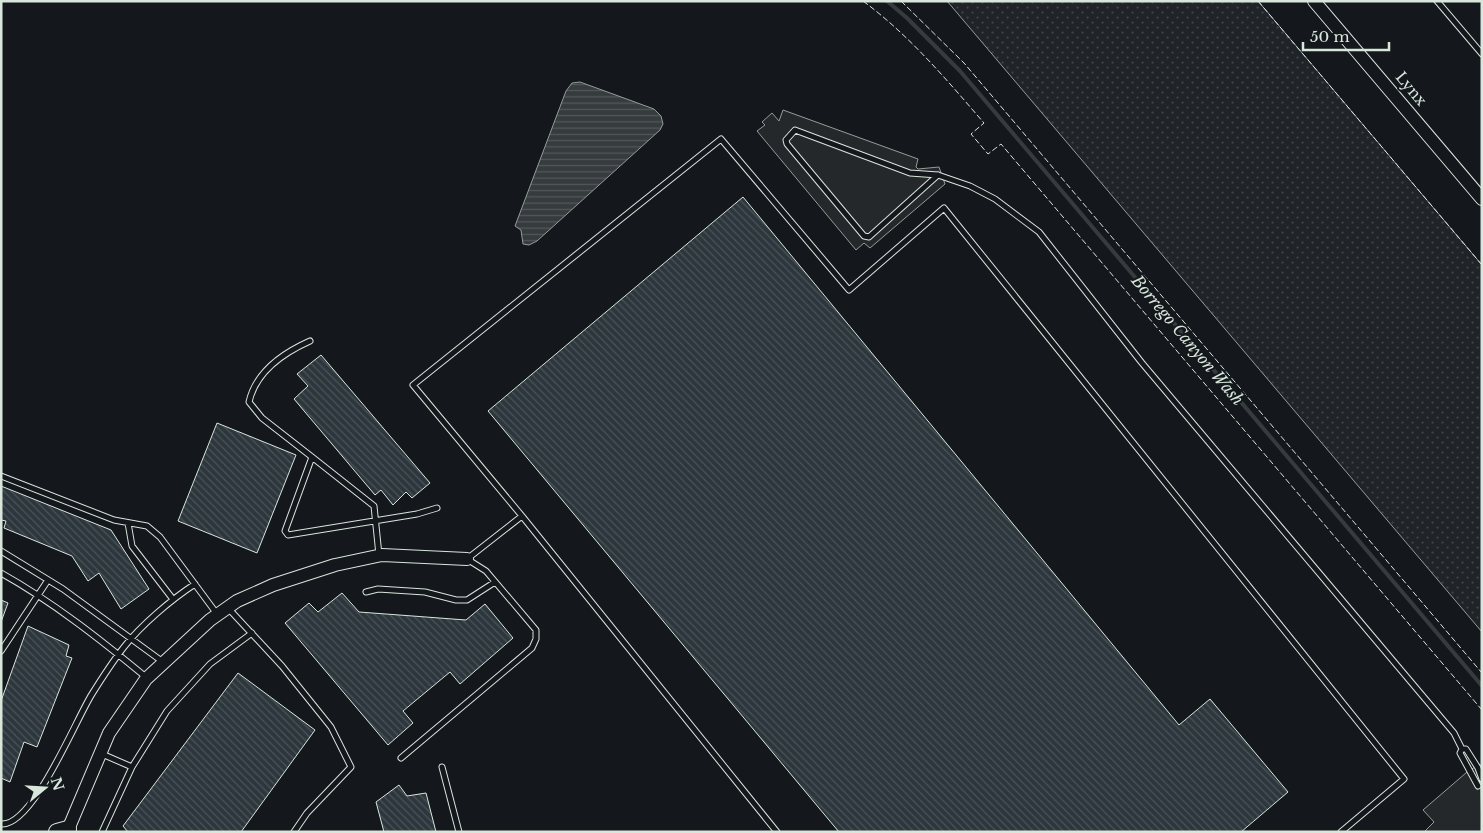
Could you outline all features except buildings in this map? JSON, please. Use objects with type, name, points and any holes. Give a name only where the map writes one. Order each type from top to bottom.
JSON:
[{"type":"street","name":"Lynx","points":[[1314,1],[1482,198]]},
{"type":"street","points":[[64,831],[109,733],[148,678],[223,611],[273,585],[335,565],[379,556],[434,556],[467,559]]},
{"type":"lane","points":[[1437,1],[1482,54]]},
{"type":"lane","points":[[938,175],[869,237],[864,236],[787,144],[786,140],[795,130],[910,173],[938,175],[970,186],[995,199],[1039,232],[1142,363],[1454,733],[1462,749],[1460,753],[1478,786]]},
{"type":"lane","points":[[777,832],[522,516],[413,385],[721,139],[850,290],[944,208],[1404,779],[1341,832]]},
{"type":"lane","points":[[310,341],[292,348],[271,364],[252,390],[249,402],[262,418],[374,506],[379,556]]},
{"type":"lane","points":[[312,457],[288,519],[284,532],[288,535],[375,519],[417,514],[437,508]]},
{"type":"lane","points":[[1,476],[114,520],[147,526],[160,537],[195,584],[223,611],[252,633],[331,727],[351,767],[307,813],[294,832]]},
{"type":"lane","points":[[401,758],[532,648],[536,639],[536,630],[495,582],[477,564],[467,559],[522,516]]},
{"type":"lane","points":[[128,523],[132,546],[172,598]]},
{"type":"lane","points":[[1,551],[48,580],[133,638],[164,662]]},
{"type":"lane","points":[[1,573],[37,594],[119,654],[148,678]]},
{"type":"lane","points":[[1,651],[12,638],[37,594],[48,580]]},
{"type":"lane","points":[[366,592],[378,589],[424,592],[456,600],[467,600],[495,582]]},
{"type":"lane","points":[[1,824],[6,825],[18,818],[36,799],[91,695],[119,654],[172,598],[195,584]]},
{"type":"lane","points":[[102,832],[132,767],[167,711],[210,664],[252,633]]},
{"type":"lane","points":[[1462,749],[1466,749],[1478,768],[1482,779]]},
{"type":"lane","points":[[100,754],[132,767]]},
{"type":"lane","points":[[442,767],[460,832]]},
{"type":"shaded area","points":[[947,1],[1258,1],[1482,265],[1482,632]]},
{"type":"shaded area","points":[[580,82],[654,109],[661,116],[663,124],[660,130],[537,241],[529,245],[523,244],[521,230],[515,226],[566,91],[572,83]]},
{"type":"shaded area","points":[[783,110],[918,159],[916,167],[918,169],[939,167],[945,184],[870,248],[864,243],[856,250],[757,131],[765,125],[762,122],[772,113],[779,121]]},
{"type":"shaded area","points":[[1480,764],[1482,832],[1424,832],[1434,822],[1423,810],[1467,772]]},
{"type":"waterway","name":"Borrego Canyon Wash","points":[[887,1],[907,18],[960,71],[1482,686]]},
{"type":"fence","points":[[863,1],[896,28],[956,90],[984,123],[971,134],[988,154],[1001,144],[1482,710]]},
{"type":"fence","points":[[901,1],[964,63],[1482,673]]},
{"type":"fence","points":[[1258,1],[1482,265]]}]
